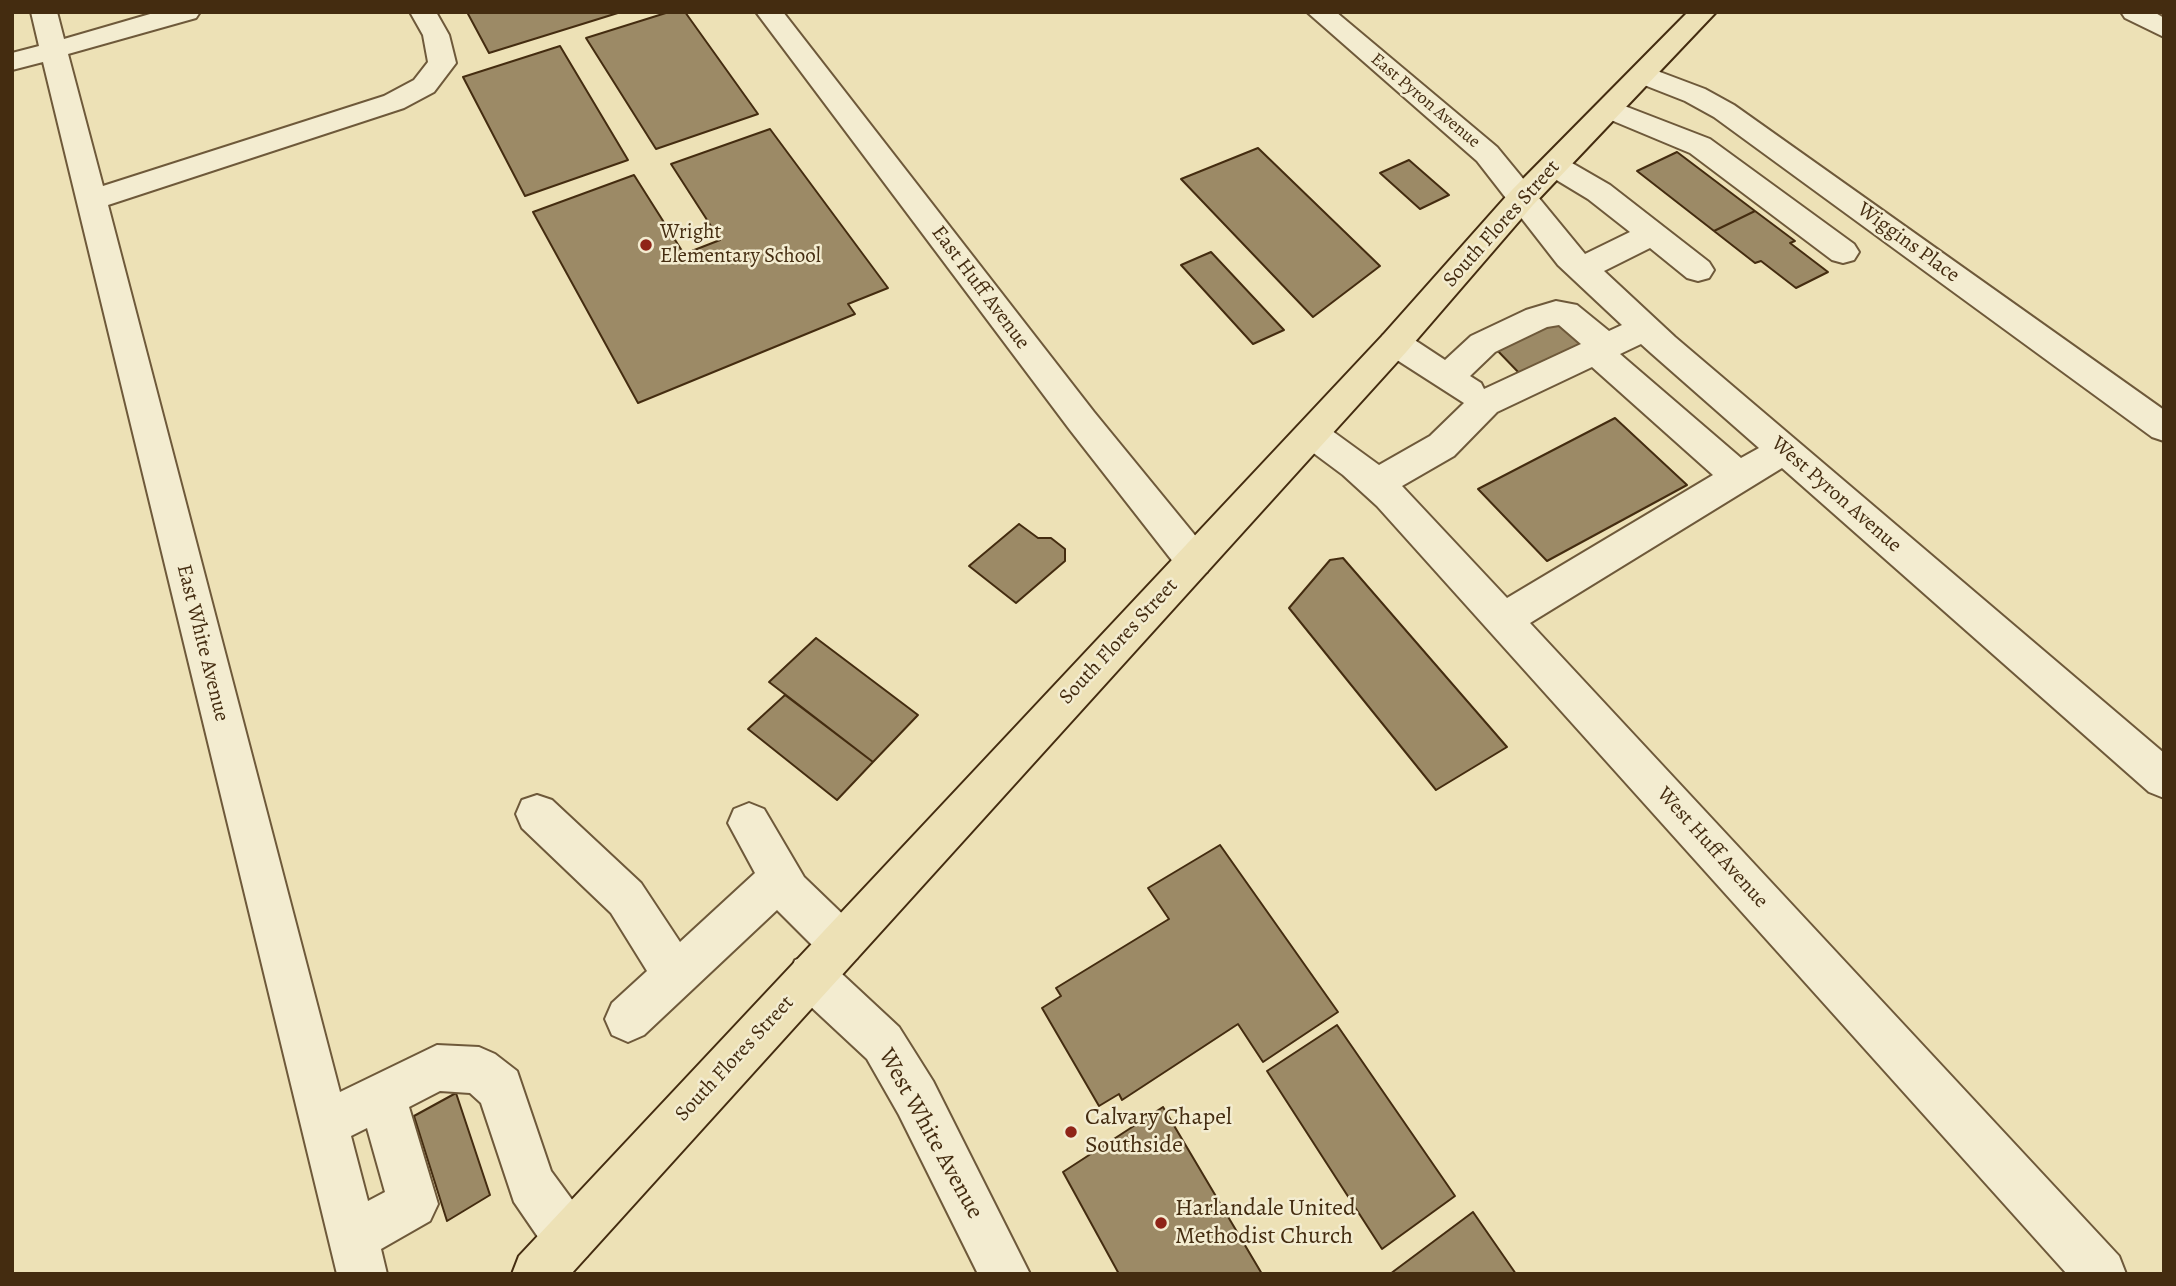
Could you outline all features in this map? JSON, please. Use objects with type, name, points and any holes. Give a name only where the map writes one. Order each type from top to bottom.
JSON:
[{"type":"main road","name":"South Flores Street","points":[[537,1274],[1395,343],[1522,198],[1703,12]]},
{"type":"street","name":"East White Avenue","points":[[44,12],[356,1256]]},
{"type":"street","points":[[12,62],[187,12]]},
{"type":"street","points":[[91,200],[394,102],[424,86],[442,63],[436,35],[424,12]]},
{"type":"street","name":"East Huff Avenue","points":[[769,12],[1082,421],[1194,561]]},
{"type":"street","name":"East Pyron Avenue","points":[[1320,12],[1487,154],[1522,198]]},
{"type":"street","points":[[2134,12],[2164,29]]},
{"type":"street","name":"Wiggins Place","points":[[1644,75],[1695,95],[1724,111],[2164,428]]},
{"type":"street","points":[[1609,109],[1700,146],[1843,252]]},
{"type":"street","points":[[1737,173],[1781,152]]},
{"type":"street","points":[[1555,166],[1599,192],[1698,270]]},
{"type":"street","name":"West Pyron Avenue","points":[[1522,198],[1569,257],[1644,328],[2164,779]]},
{"type":"street","points":[[1582,269],[1652,234]]},
{"type":"street","points":[[1447,377],[1483,344],[1537,318],[1566,313],[1738,476]]},
{"type":"street","points":[[1376,484],[1442,446],[1485,403],[1644,328]]},
{"type":"street","points":[[1395,343],[1485,403]]},
{"type":"street","name":"West Huff Avenue","points":[[1312,433],[1376,484],[2101,1274]]},
{"type":"street","points":[[1503,620],[1784,450]]},
{"type":"street","points":[[537,814],[626,898],[676,976]]},
{"type":"street","points":[[749,823],[789,892],[841,943]]},
{"type":"street","points":[[628,1019],[780,879]]},
{"type":"street","name":"West White Avenue","points":[[811,976],[883,1043],[916,1098],[1005,1274]]},
{"type":"street","points":[[323,1125],[437,1068],[479,1070],[500,1088],[531,1185],[569,1238]]},
{"type":"street","points":[[356,1256],[413,1204],[382,1096]]},
{"type":"building","points":[[467,12],[621,12],[489,53]]},
{"type":"building","points":[[669,12],[685,12],[758,114],[656,149],[586,38]]},
{"type":"building","points":[[560,46],[628,160],[525,196],[463,77]]},
{"type":"building","points":[[770,129],[888,288],[848,304],[855,314],[638,403],[533,212],[634,175],[684,254],[720,240],[671,164]]},
{"type":"building","points":[[1258,148],[1380,266],[1313,317],[1181,179]]},
{"type":"building","points":[[1677,152],[1755,211],[1714,231],[1637,171]]},
{"type":"building","points":[[1409,160],[1449,195],[1420,209],[1380,173]]},
{"type":"building","points":[[1755,211],[1795,241],[1790,243],[1828,272],[1796,288],[1761,261],[1755,263],[1714,231]]},
{"type":"building","points":[[1211,252],[1284,330],[1253,344],[1181,265]]},
{"type":"building","points":[[1560,319],[1587,345],[1521,375],[1494,347]]},
{"type":"building","points":[[1615,418],[1687,485],[1547,561],[1478,489]]},
{"type":"building","points":[[1019,524],[1038,538],[1051,538],[1065,549],[1065,561],[1016,603],[969,566]]},
{"type":"building","points":[[1343,558],[1507,747],[1436,790],[1289,608],[1330,560]]},
{"type":"building","points":[[816,638],[918,715],[873,762],[769,682]]},
{"type":"building","points":[[785,695],[873,762],[837,800],[748,729]]},
{"type":"building","points":[[1220,845],[1338,1012],[1263,1062],[1238,1024],[1122,1100],[1119,1094],[1099,1106],[1042,1008],[1061,996],[1056,988],[1169,919],[1148,888]]},
{"type":"building","points":[[1337,1025],[1455,1196],[1382,1249],[1267,1071]]},
{"type":"building","points":[[456,1093],[490,1195],[447,1221],[414,1116]]},
{"type":"building","name":"Harlandale United Methodist Church","points":[[1163,1107],[1262,1274],[1119,1274],[1063,1172]]},
{"type":"building","points":[[1473,1212],[1516,1274],[1390,1274]]},
{"type":"place","name":"Wright Elementary School","points":[[646,245]]},
{"type":"place","name":"Calvary Chapel Southside","points":[[1071,1132]]},
{"type":"place","name":"Harlandale United Methodist Church","points":[[1161,1223]]}]
